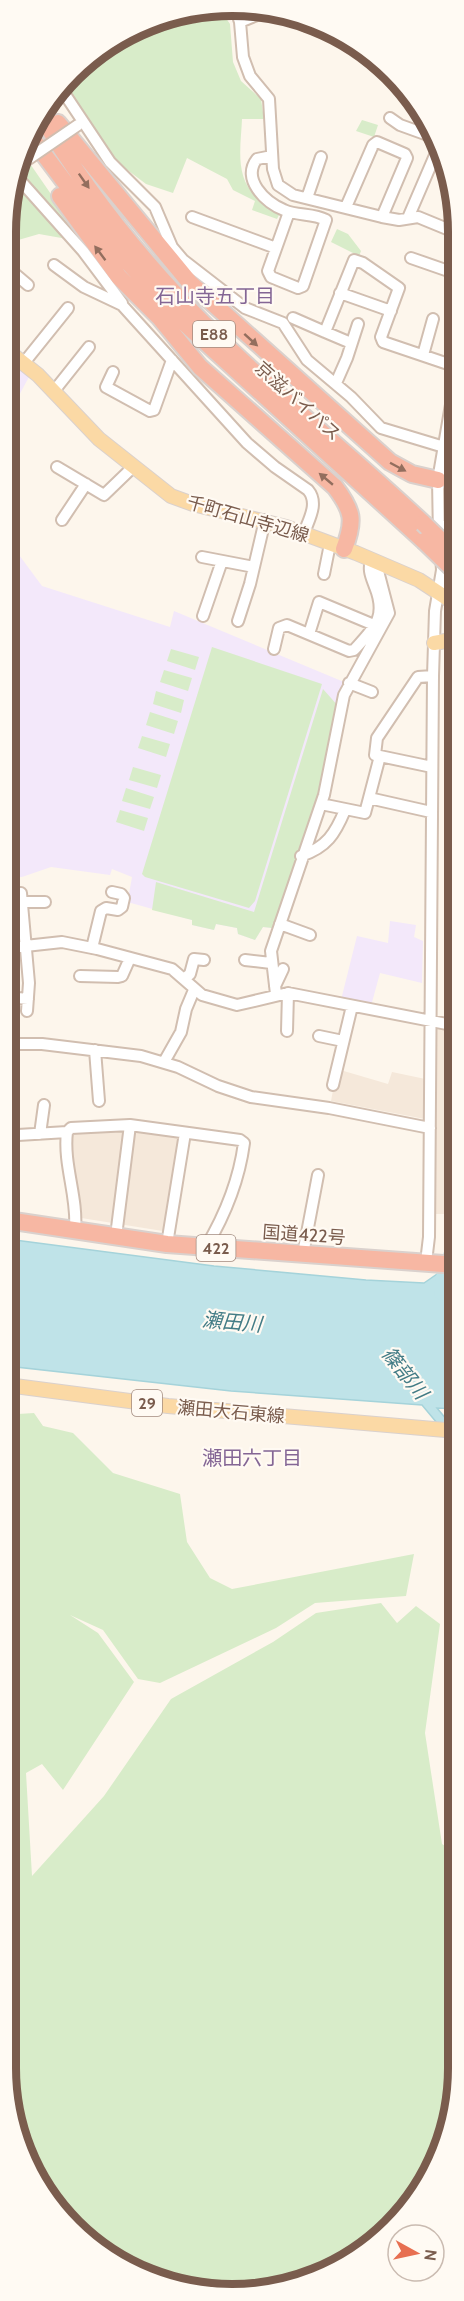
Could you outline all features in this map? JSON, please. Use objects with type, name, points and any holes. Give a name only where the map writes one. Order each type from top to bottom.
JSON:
[{"type":"highway","points":[[52,114],[83,157],[139,218],[177,268],[212,305],[390,462],[412,474],[438,480]]},
{"type":"highway","name":"京滋バイパス","points":[[46,123],[116,224],[186,306],[245,364],[430,524],[448,552]]},
{"type":"highway","name":"京滋バイパス","points":[[36,144],[107,238],[179,318],[424,541],[448,558]]},
{"type":"highway","points":[[32,152],[35,160],[119,277],[159,317],[200,367],[335,487],[349,505],[352,521],[337,546]]},
{"type":"highway","name":"国道422号","points":[[16,1221],[167,1244],[445,1264]]},
{"type":"main road","name":"千町石山寺辺線","points":[[16,358],[54,391],[83,424],[133,467],[181,501],[264,520],[304,533],[375,561],[439,591],[448,598]]},
{"type":"main road","points":[[434,643],[448,641]]},
{"type":"main road","name":"瀬田大石東線","points":[[16,1386],[168,1406],[448,1431]]},
{"type":"street","points":[[238,16],[243,57],[250,76],[269,99],[272,156],[278,185],[284,191],[307,198],[382,217],[399,220],[424,219],[448,229]]},
{"type":"street","points":[[240,22],[251,17]]},
{"type":"street","points":[[65,96],[81,123],[110,162],[155,207],[172,247],[183,260],[245,308],[283,322],[307,360],[336,383],[386,431],[444,447]]},
{"type":"street","points":[[390,118],[400,125],[423,133]]},
{"type":"street","points":[[30,158],[81,123]]},
{"type":"street","points":[[346,207],[373,145],[377,142],[405,154],[407,158],[382,217]]},
{"type":"street","points":[[272,156],[257,159],[250,170],[250,177],[259,191],[281,209],[326,220],[303,286],[298,288],[271,278],[268,271],[289,212]]},
{"type":"street","points":[[307,198],[321,157]]},
{"type":"street","points":[[408,218],[434,158]]},
{"type":"street","points":[[22,183],[83,251],[122,305],[247,443],[312,495],[313,506],[304,533]]},
{"type":"street","points":[[192,216],[276,248]]},
{"type":"street","points":[[411,258],[448,271]]},
{"type":"street","points":[[325,332],[351,261],[363,263],[398,284],[399,288],[381,337],[383,342],[448,365]]},
{"type":"street","points":[[54,265],[84,287],[122,305]]},
{"type":"street","points":[[16,275],[28,285]]},
{"type":"street","points":[[340,292],[391,311]]},
{"type":"street","points":[[23,364],[69,308]]},
{"type":"street","points":[[293,318],[351,343]]},
{"type":"street","points":[[423,355],[433,319]]},
{"type":"street","points":[[336,383],[358,324]]},
{"type":"street","points":[[54,391],[89,347]]},
{"type":"street","points":[[113,372],[106,387],[150,411],[154,410],[172,360]]},
{"type":"street","points":[[445,1264],[430,1128],[433,676],[442,561],[430,524],[448,423]]},
{"type":"street","points":[[57,467],[104,495],[133,467]]},
{"type":"street","points":[[62,520],[86,484]]},
{"type":"street","points":[[238,621],[254,567],[264,520]]},
{"type":"street","points":[[430,524],[448,526]]},
{"type":"street","points":[[324,574],[337,546]]},
{"type":"street","points":[[202,557],[254,567]]},
{"type":"street","points":[[203,616],[222,561]]},
{"type":"street","points":[[274,649],[279,628],[283,626],[349,651],[354,650],[380,616],[382,604],[368,570],[375,561]]},
{"type":"street","points":[[276,990],[271,951],[301,856],[321,804],[349,683],[389,613],[375,561]]},
{"type":"street","points":[[309,634],[319,602],[374,625]]},
{"type":"street","points":[[432,767],[375,755],[377,738],[418,677],[433,676]]},
{"type":"street","points":[[349,683],[372,692]]},
{"type":"street","points":[[321,804],[365,813],[380,756]]},
{"type":"street","points":[[369,798],[431,812]]},
{"type":"street","points":[[301,856],[327,843],[334,834],[345,810]]},
{"type":"street","points":[[92,948],[101,911],[106,908],[118,910],[122,907],[124,898],[121,894],[112,892]]},
{"type":"street","points":[[27,1011],[29,983],[21,898],[45,902]]},
{"type":"street","points":[[280,924],[310,934]]},
{"type":"street","points":[[16,947],[62,942],[172,969],[185,978],[194,990],[219,1001],[237,1005],[276,990],[448,1024]]},
{"type":"street","points":[[80,976],[122,976],[130,958]]},
{"type":"street","points":[[185,978],[190,974],[194,959],[204,960]]},
{"type":"street","points":[[245,960],[271,963]]},
{"type":"street","points":[[276,990],[283,969]]},
{"type":"street","points":[[164,1062],[182,1032],[186,1009],[194,990]]},
{"type":"street","points":[[287,1031],[288,993]]},
{"type":"street","points":[[16,998],[28,999]]},
{"type":"street","points":[[333,1085],[352,1005]]},
{"type":"street","points":[[319,1036],[343,1041]]},
{"type":"street","points":[[16,1044],[141,1056],[164,1062],[218,1086],[252,1097],[329,1108],[430,1128]]},
{"type":"street","points":[[95,1050],[99,1101]]},
{"type":"street","points":[[40,1134],[44,1105]]},
{"type":"street","points":[[18,1135],[67,1132],[72,1128],[130,1125],[240,1140],[244,1143],[226,1211],[206,1247]]},
{"type":"street","points":[[116,1236],[130,1125]]},
{"type":"street","points":[[67,1132],[67,1159],[75,1230]]},
{"type":"street","points":[[167,1244],[185,1133]]},
{"type":"street","points":[[303,1254],[318,1175]]},
{"type":"shaded area","points":[[16,364],[30,375],[16,401]]},
{"type":"shaded area","points":[[16,551],[42,586],[170,627],[174,611],[344,682],[321,792],[272,928],[263,927],[255,940],[238,934],[237,928],[216,924],[214,930],[192,925],[192,920],[131,903],[127,905],[132,877],[112,869],[110,875],[51,867],[16,877]]},
{"type":"shaded area","points":[[390,921],[416,925],[414,937],[423,941],[422,983],[380,973],[371,1006],[341,1000],[357,936],[388,943]]},
{"type":"shaded area","points":[[430,1020],[448,1024],[446,1078],[448,1214],[429,1214],[430,1120],[331,1101],[337,1069],[388,1084],[392,1072],[430,1080]]},
{"type":"shaded area","points":[[130,1125],[185,1133],[169,1232],[75,1217],[67,1159],[71,1128]]},
{"type":"green space","points":[[225,17],[230,24],[233,62],[241,81],[261,99],[264,119],[242,119],[240,161],[242,171],[250,189],[257,197],[275,209],[279,215],[277,219],[252,210],[255,201],[233,190],[227,179],[187,158],[173,193],[146,184],[113,159],[69,92],[90,70],[124,45],[176,24]]},
{"type":"green space","points":[[362,120],[378,125],[374,137],[356,131]]},
{"type":"green space","points":[[29,162],[84,242],[39,234],[16,241],[18,204]]},
{"type":"green space","points":[[337,229],[348,234],[361,251],[359,256],[331,242]]},
{"type":"green space","points":[[212,647],[322,684],[255,901],[249,908],[145,877],[142,874]]},
{"type":"green space","points":[[171,649],[199,657],[195,670],[167,661]]},
{"type":"green space","points":[[164,670],[192,678],[188,691],[160,682]]},
{"type":"green space","points":[[323,689],[339,707],[321,792],[272,928],[263,927],[255,940],[238,934],[237,928],[216,924],[214,930],[192,925],[192,920],[152,910],[156,882],[254,912]]},
{"type":"green space","points":[[156,691],[184,700],[181,713],[153,704]]},
{"type":"green space","points":[[150,712],[178,721],[174,734],[146,725]]},
{"type":"green space","points":[[142,736],[170,744],[166,757],[138,748]]},
{"type":"green space","points":[[133,767],[161,775],[157,788],[129,780]]},
{"type":"green space","points":[[126,788],[154,797],[150,809],[122,801]]},
{"type":"green space","points":[[120,810],[148,818],[144,831],[116,822]]},
{"type":"green space","points":[[34,1413],[43,1426],[73,1433],[113,1473],[180,1494],[187,1542],[210,1578],[232,1589],[414,1554],[406,1596],[315,1603],[276,1628],[160,1683],[138,1679],[103,1630],[70,1615],[98,1633],[134,1682],[63,1790],[42,1764],[26,1773],[32,1876],[104,1796],[171,1699],[273,1642],[316,1613],[381,1603],[397,1623],[416,1606],[440,1624],[425,1733],[442,1844],[448,1848],[446,2097],[431,2151],[419,2177],[394,2211],[374,2231],[340,2256],[301,2273],[260,2283],[204,2283],[163,2273],[124,2256],[90,2231],[61,2200],[45,2177],[28,2138],[18,2097],[16,2069],[16,1435],[18,1414]]},
{"type":"water","points":[[16,1240],[214,1266],[366,1280],[424,1283],[440,1272],[448,1274],[448,1409],[437,1408],[448,1421],[448,1436],[422,1405],[231,1391],[16,1367]]},
{"type":"waterway","points":[[442,1293],[443,1279],[448,1264]]},
{"type":"district","name":"石山寺五丁目","points":[[215,296]]},
{"type":"district","name":"瀬田六丁目","points":[[252,1458]]},
{"type":"water label","name":"瀬田川","points":[[232,1322]]},
{"type":"water label","name":"篠部川","points":[[405,1373]]}]
